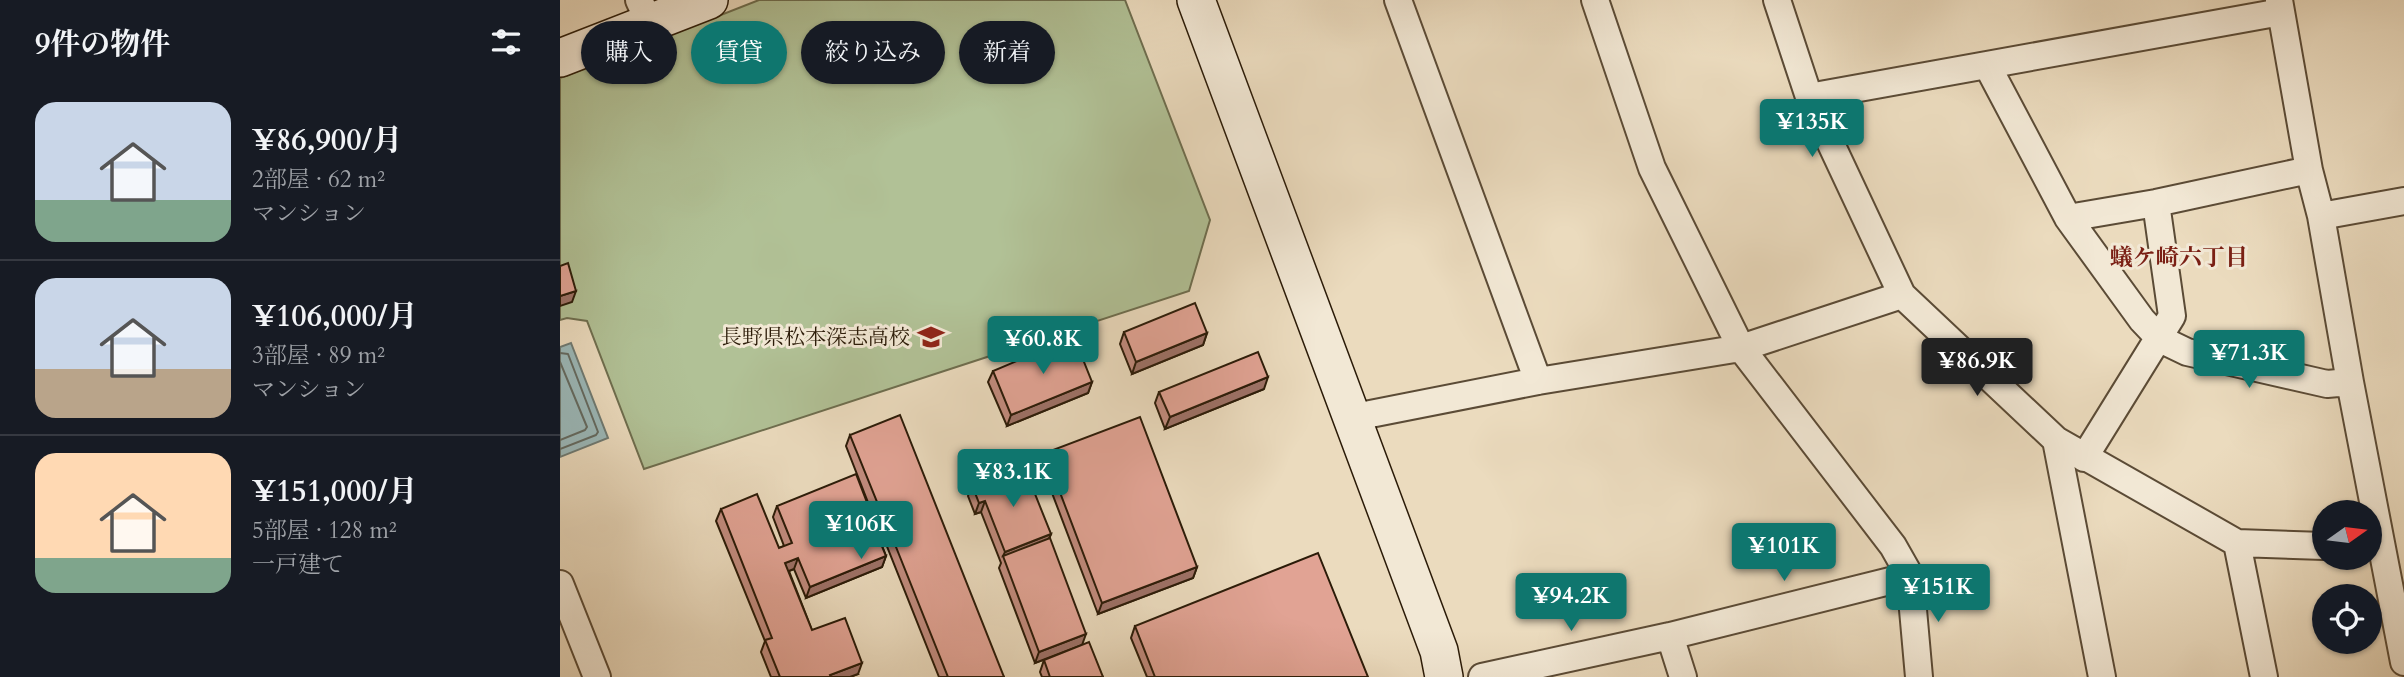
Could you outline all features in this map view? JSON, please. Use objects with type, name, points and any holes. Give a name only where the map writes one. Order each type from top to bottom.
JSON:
[{"type":"street","points":[[560,58],[645,12],[709,0]]},
{"type":"street","points":[[1196,0],[1439,651],[1444,677]]},
{"type":"street","points":[[1398,0],[1538,381]]},
{"type":"street","points":[[1595,0],[1653,168],[1741,348],[1893,546],[1910,576],[1919,677]]},
{"type":"street","points":[[1776,0],[1809,97],[1902,295],[2056,440],[2084,458],[2237,543],[2312,546]]},
{"type":"street","points":[[1809,97],[1987,65],[2280,6],[2350,382],[2385,548],[2404,662]]},
{"type":"street","points":[[1987,65],[2068,218],[2142,320],[2160,338],[2187,352],[2327,384],[2350,382]]},
{"type":"street","points":[[2068,218],[2309,170]]},
{"type":"street","points":[[2321,216],[2404,201]]},
{"type":"street","points":[[2084,458],[2172,316],[2156,202]]},
{"type":"street","points":[[1350,418],[1538,381],[1741,348],[1902,295]]},
{"type":"street","points":[[2056,440],[2102,677]]},
{"type":"street","points":[[2237,543],[2264,677]]},
{"type":"street","points":[[1482,677],[1670,636],[1910,576]]},
{"type":"street","points":[[560,584],[597,677]]},
{"type":"street","points":[[1670,636],[1683,677]]},
{"type":"green space","points":[[759,0],[1125,0],[1210,220],[1189,291],[644,469],[587,321],[567,318],[560,320],[560,78],[581,70],[581,84],[677,84],[677,32],[691,27],[691,84],[787,84],[787,21],[705,21]]},
{"type":"water","points":[[571,343],[608,438],[560,457],[560,347]]},
{"type":"building","points":[[568,263],[576,291],[560,296],[560,266]]},
{"type":"building","points":[[1195,303],[1207,333],[1136,362],[1124,332]]},
{"type":"building","points":[[1074,337],[1092,382],[1011,415],[993,371]]},
{"type":"building","points":[[1258,352],[1268,377],[1170,417],[1159,392]]},
{"type":"building","points":[[900,415],[1004,677],[948,677],[884,517],[872,522],[886,556],[810,587],[798,558],[785,563],[812,630],[845,618],[862,663],[830,675],[831,677],[780,677],[765,640],[772,638],[721,509],[757,494],[779,548],[792,543],[777,506],[856,474],[868,505],[877,502],[850,435]]},
{"type":"building","points":[[1140,417],[1197,567],[1102,603],[1045,453]]},
{"type":"building","points":[[1018,468],[1025,486],[1031,484],[1051,534],[1005,552],[985,501],[979,503],[972,485]]},
{"type":"building","points":[[1050,538],[1086,634],[1039,652],[1003,556]]},
{"type":"building","points":[[1318,553],[1368,677],[1155,677],[1135,626]]},
{"type":"building","points":[[1089,642],[1103,677],[1050,677],[1044,660]]},
{"type":"place","name":"長野県松本深志高校","points":[[931,337]]},
{"type":"district","name":"蟻ケ崎六丁目","points":[[2179,257]]}]
